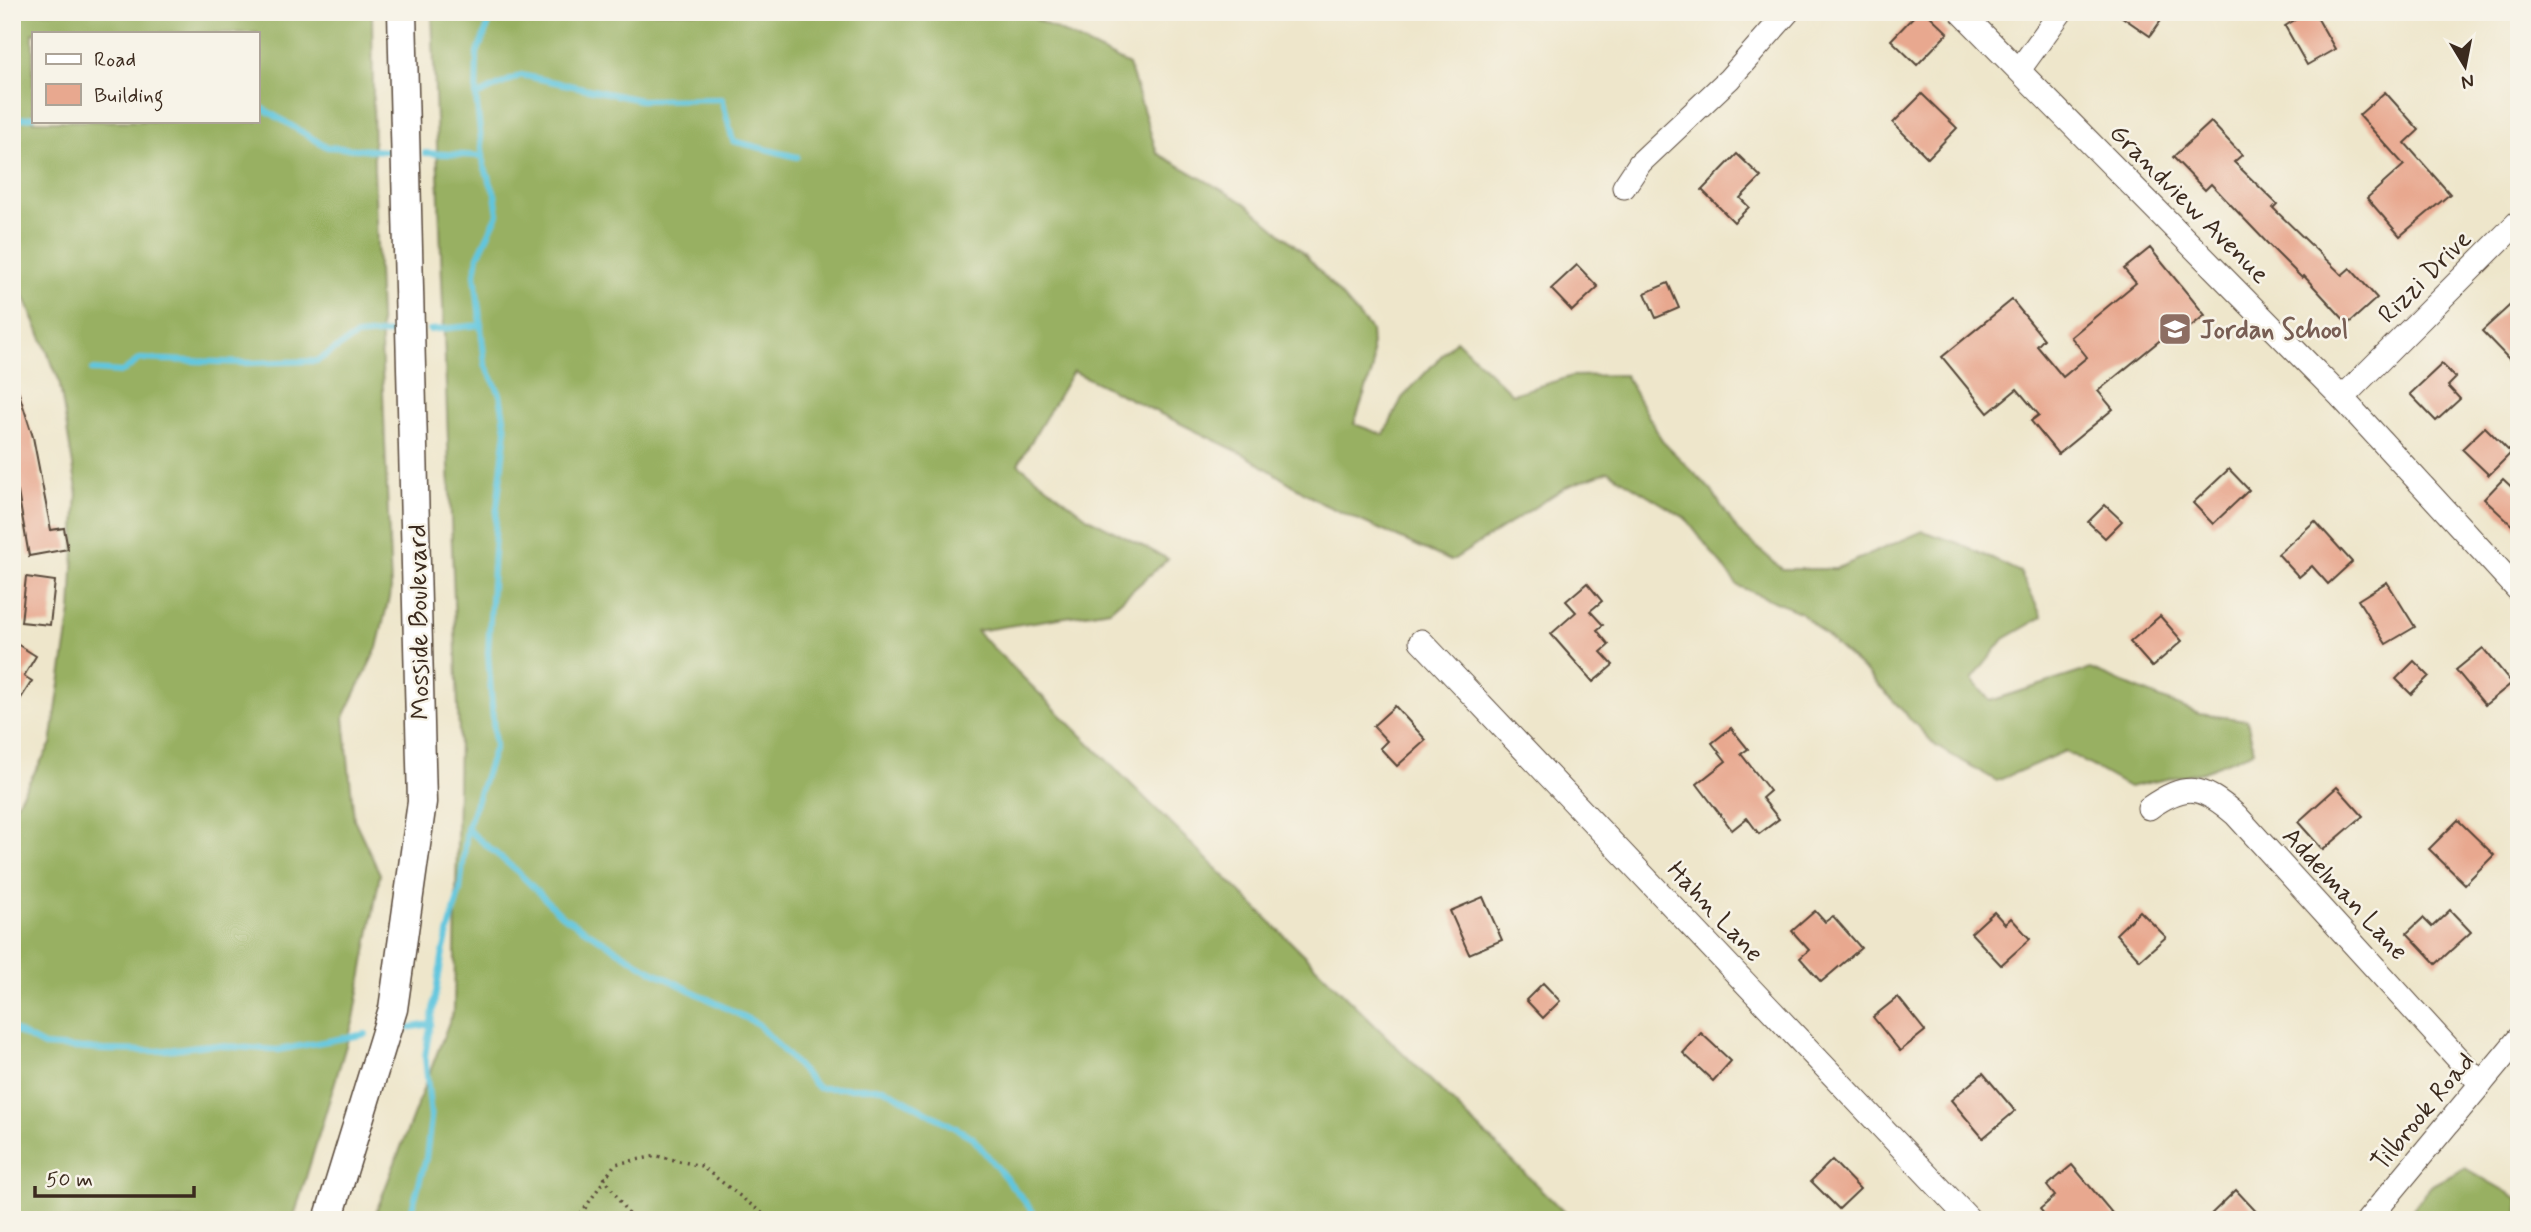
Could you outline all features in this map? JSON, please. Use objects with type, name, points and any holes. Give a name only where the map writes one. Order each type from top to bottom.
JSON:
[{"type":"main road","name":"Mosside Boulevard","points":[[328,1220],[393,1009],[422,802],[402,12]]},
{"type":"street","points":[[1624,187],[1640,163],[1729,79],[1788,12]]},
{"type":"street","name":"Grandview Avenue","points":[[1961,12],[2342,398],[2519,591]]},
{"type":"street","points":[[2018,70],[2061,12]]},
{"type":"street","name":"Rizzi Drive","points":[[2342,398],[2517,223]]},
{"type":"street","name":"Hahn Lane","points":[[1422,641],[1970,1220]]},
{"type":"street","name":"Addelman Lane","points":[[2149,808],[2179,792],[2193,790],[2214,796],[2249,829],[2481,1084]]},
{"type":"street","name":"Tilbrook Road","points":[[2368,1220],[2519,1038]]},
{"type":"path","points":[[577,1220],[615,1164],[657,1156],[701,1166],[771,1220]]},
{"type":"path","points":[[604,1177],[632,1220]]},
{"type":"green space","points":[[12,12],[372,12],[374,170],[391,589],[377,648],[344,717],[354,819],[380,874],[354,1019],[293,1220],[12,1220],[12,811],[51,744],[71,611],[77,490],[59,380],[12,267]]},
{"type":"green space","points":[[432,12],[1021,12],[1129,65],[1157,153],[1245,203],[1304,253],[1371,330],[1373,369],[1354,424],[1384,435],[1402,398],[1456,340],[1512,394],[1573,376],[1625,375],[1663,442],[1711,490],[1738,531],[1782,569],[1836,569],[1923,531],[1958,543],[2020,572],[2042,617],[2004,639],[1972,680],[1990,701],[2090,669],[2199,714],[2247,720],[2254,751],[2204,771],[2129,787],[2065,751],[1997,781],[1936,746],[1867,673],[1800,612],[1738,586],[1685,518],[1608,471],[1566,487],[1451,561],[1323,504],[1245,455],[1073,371],[1018,464],[1088,518],[1168,559],[1110,610],[976,631],[1572,1220],[373,1220],[454,1009],[459,734]]},
{"type":"green space","points":[[2465,1168],[2519,1199],[2519,1220],[2404,1220],[2431,1186]]},
{"type":"building","points":[[1918,12],[1926,12],[1948,33],[1917,65],[1891,40]]},
{"type":"building","points":[[2115,12],[2167,12],[2150,36]]},
{"type":"building","points":[[2308,12],[2314,12],[2335,49],[2307,65],[2285,26]]},
{"type":"building","points":[[2385,92],[2419,130],[2405,143],[2450,194],[2400,236],[2367,198],[2404,165],[2359,115]]},
{"type":"building","points":[[1922,94],[1957,128],[1928,158],[1893,123]]},
{"type":"building","points":[[2211,122],[2242,155],[2234,162],[2277,204],[2273,208],[2342,275],[2350,268],[2377,298],[2348,324],[2304,276],[2302,278],[2211,184],[2205,190],[2173,157]]},
{"type":"building","points":[[1737,154],[1761,177],[1740,198],[1749,207],[1734,222],[1702,190]]},
{"type":"building","points":[[2150,248],[2205,315],[2185,331],[2180,324],[2098,391],[2113,409],[2058,454],[2031,421],[2039,415],[2017,389],[1988,413],[1942,357],[2012,300],[2044,339],[2037,346],[2063,377],[2087,357],[2071,337],[2136,283],[2124,269]]},
{"type":"building","points":[[1577,265],[1598,287],[1572,311],[1551,289]]},
{"type":"building","points":[[1668,283],[1679,308],[1656,318],[1645,293]]},
{"type":"building","points":[[2519,297],[2519,350],[2509,359],[2482,331]]},
{"type":"building","points":[[2442,364],[2456,378],[2448,386],[2460,399],[2436,421],[2410,394]]},
{"type":"building","points":[[16,384],[33,437],[51,530],[64,528],[68,549],[29,556],[18,492],[12,493],[12,385]]},
{"type":"building","points":[[2485,427],[2511,453],[2489,475],[2462,449]]},
{"type":"building","points":[[2229,469],[2249,490],[2213,524],[2193,503]]},
{"type":"building","points":[[2503,479],[2519,494],[2519,532],[2484,499]]},
{"type":"building","points":[[2105,505],[2122,521],[2105,538],[2088,522]]},
{"type":"building","points":[[2315,521],[2352,562],[2328,584],[2312,566],[2299,577],[2278,554]]},
{"type":"building","points":[[26,577],[55,581],[50,625],[21,622]]},
{"type":"building","points":[[2387,582],[2415,627],[2386,644],[2358,600]]},
{"type":"building","points":[[1587,583],[1602,601],[1590,611],[1603,625],[1597,630],[1609,645],[1601,652],[1613,665],[1593,682],[1551,634],[1576,612],[1566,601]]},
{"type":"building","points":[[2160,616],[2182,641],[2152,667],[2130,642]]},
{"type":"building","points":[[12,641],[36,656],[24,676],[32,681],[12,712]]},
{"type":"building","points":[[2483,648],[2512,683],[2485,705],[2456,670]]},
{"type":"building","points":[[2414,661],[2429,676],[2411,694],[2396,679]]},
{"type":"building","points":[[1395,706],[1426,740],[1397,766],[1380,748],[1387,741],[1373,726]]},
{"type":"building","points":[[1731,728],[1748,749],[1741,754],[1770,791],[1762,798],[1779,819],[1759,834],[1747,818],[1732,830],[1697,784],[1726,761],[1712,743]]},
{"type":"building","points":[[2337,787],[2363,816],[2323,850],[2298,822]]},
{"type":"building","points":[[2458,820],[2494,855],[2465,884],[2429,849]]},
{"type":"building","points":[[1483,897],[1502,940],[1469,954],[1450,911]]},
{"type":"building","points":[[2450,910],[2471,932],[2436,964],[2407,933],[2423,918],[2432,927]]},
{"type":"building","points":[[1815,911],[1825,922],[1833,916],[1861,948],[1821,982],[1800,958],[1809,950],[1792,931]]},
{"type":"building","points":[[2140,911],[2166,937],[2140,960],[2116,934]]},
{"type":"building","points":[[1994,912],[2005,924],[2011,918],[2030,939],[2001,965],[1971,933]]},
{"type":"building","points":[[1543,983],[1560,1001],[1543,1018],[1526,1000]]},
{"type":"building","points":[[1898,997],[1925,1031],[1900,1051],[1873,1017]]},
{"type":"building","points":[[1701,1033],[1731,1061],[1713,1081],[1683,1053]]},
{"type":"building","points":[[1983,1073],[2015,1111],[1983,1138],[1951,1100]]},
{"type":"building","points":[[1832,1160],[1860,1189],[1839,1209],[1811,1181]]},
{"type":"building","points":[[2072,1165],[2118,1220],[2049,1220],[2040,1209],[2055,1196],[2047,1186]]},
{"type":"building","points":[[2236,1190],[2264,1220],[2205,1220]]},
{"type":"waterway","points":[[409,1220],[426,1158],[431,1118],[425,1056],[443,952],[460,890],[467,829],[495,747],[488,653],[496,517],[506,430],[500,394],[485,364],[475,274],[478,256],[498,214],[495,194],[484,166],[476,96],[477,53],[488,26],[488,12]]},
{"type":"waterway","points":[[476,96],[521,75],[640,100],[722,99],[733,141],[797,157]]},
{"type":"waterway","points":[[259,106],[327,147],[387,151]]},
{"type":"waterway","points":[[12,120],[32,117]]},
{"type":"waterway","points":[[425,153],[483,156]]},
{"type":"waterway","points":[[430,330],[481,325]]},
{"type":"waterway","points":[[92,370],[122,372],[140,359],[245,363],[317,361],[356,336],[392,333]]},
{"type":"waterway","points":[[467,829],[518,872],[561,915],[648,969],[758,1024],[818,1088],[883,1088],[972,1137],[1040,1220]]},
{"type":"waterway","points":[[406,1028],[431,1024]]},
{"type":"waterway","points":[[12,1029],[44,1046],[158,1051],[207,1045],[278,1050],[366,1034]]},
{"type":"place","name":"Jordan School","points":[[2175,329]]}]
